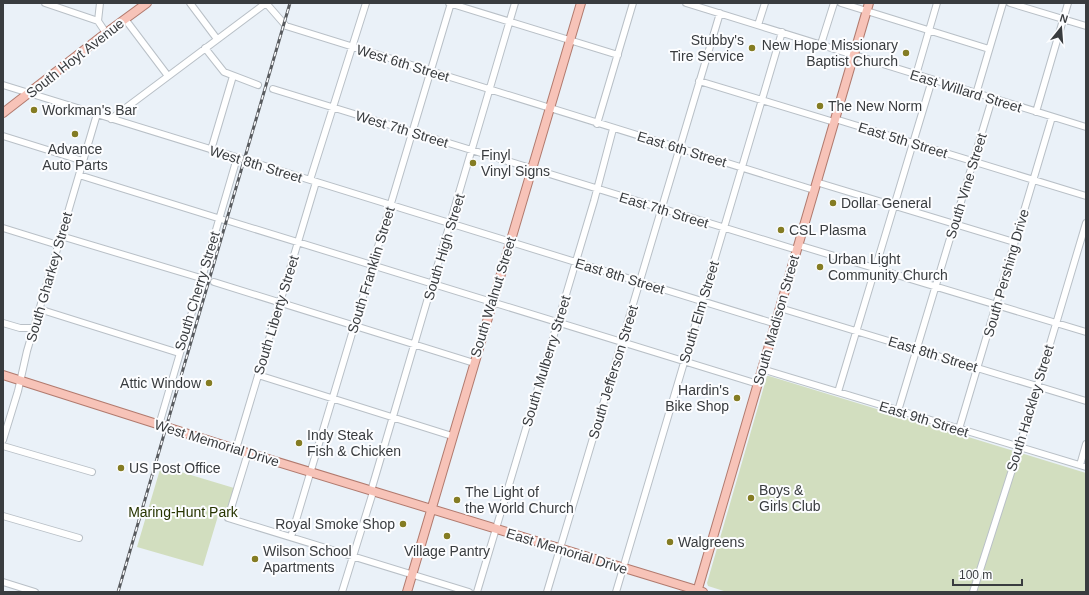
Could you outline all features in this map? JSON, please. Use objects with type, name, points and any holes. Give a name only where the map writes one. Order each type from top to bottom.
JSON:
[{"type":"main road","name":"South Hoyt Avenue","points":[[3,113],[106,33],[148,3]]},
{"type":"main road","name":"South Walnut Street","points":[[407,592],[581,3]]},
{"type":"main road","name":"South Madison Street","points":[[699,591],[869,3]]},
{"type":"main road","name":"West Memorial Drive","points":[[3,375],[248,453],[431,509]]},
{"type":"main road","name":"East Memorial Drive","points":[[431,509],[699,591]]},
{"type":"street","points":[[45,3],[98,22],[106,33]]},
{"type":"street","points":[[98,22],[100,3]]},
{"type":"street","points":[[190,3],[217,39]]},
{"type":"street","points":[[111,119],[266,3]]},
{"type":"street","name":"West 6th Street","points":[[266,3],[284,26],[549,109]]},
{"type":"street","name":"South Liberty Street","points":[[236,449],[298,242],[333,107],[353,48],[366,3]]},
{"type":"street","points":[[450,3],[618,55]]},
{"type":"street","name":"South Franklin Street","points":[[291,537],[355,327],[450,3]]},
{"type":"street","name":"South High Street","points":[[342,592],[354,556],[393,417],[515,3]]},
{"type":"street","points":[[597,124],[633,3]]},
{"type":"street","name":"East Willard Street","points":[[686,3],[700,5],[720,13],[976,94],[1086,127]]},
{"type":"street","points":[[758,25],[766,3]]},
{"type":"street","points":[[821,44],[834,3]]},
{"type":"street","points":[[841,3],[988,49]]},
{"type":"street","points":[[916,75],[937,3]]},
{"type":"street","points":[[976,94],[988,49],[1003,3]]},
{"type":"street","points":[[1010,3],[1086,26]]},
{"type":"street","points":[[1036,112],[1068,3]]},
{"type":"street","name":"South Jefferson Street","points":[[547,592],[720,13]]},
{"type":"street","points":[[125,19],[168,76]]},
{"type":"street","name":"South Elm Street","points":[[616,592],[782,32]]},
{"type":"street","points":[[205,48],[222,70],[233,76],[258,85]]},
{"type":"street","points":[[211,150],[233,76]]},
{"type":"street","points":[[838,392],[932,80]]},
{"type":"street","name":"East 5th Street","points":[[699,81],[1086,196]]},
{"type":"street","name":"West 8th Street","points":[[3,85],[510,242]]},
{"type":"street","name":"West 7th Street","points":[[273,89],[531,169]]},
{"type":"street","name":"South Vine Street","points":[[898,411],[992,99]]},
{"type":"street","name":"East 6th Street","points":[[549,109],[814,190]]},
{"type":"street","name":"South Gharkey Street","points":[[3,440],[39,309],[98,114]]},
{"type":"street","name":"South Pershing Drive","points":[[959,429],[1052,117]]},
{"type":"street","name":"South Mulberry Street","points":[[477,592],[576,262],[613,129]]},
{"type":"street","points":[[3,136],[83,161]]},
{"type":"street","name":"South Cherry Street","points":[[159,425],[179,353],[224,220],[237,158]]},
{"type":"street","name":"East 7th Street","points":[[531,169],[724,228],[876,269],[1086,332]]},
{"type":"street","points":[[79,175],[758,384]]},
{"type":"street","points":[[816,182],[1014,242]]},
{"type":"street","name":"South Hackley Street","points":[[973,592],[1019,448],[1086,223]]},
{"type":"street","points":[[3,228],[58,245]]},
{"type":"street","points":[[61,236],[204,279]]},
{"type":"street","name":"East 8th Street","points":[[510,242],[776,324]]},
{"type":"street","points":[[214,282],[474,363]]},
{"type":"street","name":"East 8th Street","points":[[780,308],[1086,401]]},
{"type":"street","points":[[39,309],[179,353]]},
{"type":"street","points":[[3,323],[20,328],[34,328]]},
{"type":"street","name":"East 9th Street","points":[[762,369],[1019,448],[1083,466]]},
{"type":"street","points":[[258,375],[452,436]]},
{"type":"street","points":[[1083,466],[1086,444]]},
{"type":"street","points":[[3,446],[92,472]]},
{"type":"street","points":[[248,453],[228,518],[470,592]]},
{"type":"street","points":[[3,516],[79,538]]},
{"type":"street","points":[[3,582],[35,592]]},
{"type":"green space","points":[[767,376],[1086,473],[1086,592],[727,592],[708,586],[707,583]]},
{"type":"green space","name":"Maring-Hunt Park","points":[[161,466],[234,488],[227,512],[218,516],[203,566],[137,547]]},
{"type":"railway","points":[[118,592],[290,3]]},
{"type":"place","name":"Stubby's Tire Service","points":[[752,48]]},
{"type":"place","name":"New Hope Missionary Baptist Church","points":[[906,53]]},
{"type":"place","name":"The New Norm","points":[[820,106]]},
{"type":"place","name":"Workman's Bar","points":[[34,110]]},
{"type":"place","name":"Advance Auto Parts","points":[[75,134]]},
{"type":"place","name":"Finyl Vinyl Signs","points":[[473,163]]},
{"type":"place","name":"Dollar General","points":[[833,203]]},
{"type":"place","name":"CSL Plasma","points":[[781,230]]},
{"type":"place","name":"Urban Light Community Church","points":[[820,267]]},
{"type":"place","name":"Attic Window","points":[[209,383]]},
{"type":"place","name":"Hardin's Bike Shop","points":[[737,398]]},
{"type":"place","name":"Indy Steak Fish & Chicken","points":[[299,443]]},
{"type":"place","name":"US Post Office","points":[[121,468]]},
{"type":"place","name":"Boys & Girls Club","points":[[751,498]]},
{"type":"place","name":"The Light of the World Church","points":[[457,500]]},
{"type":"place","name":"Royal Smoke Shop","points":[[403,524]]},
{"type":"place","name":"Village Pantry","points":[[447,536]]},
{"type":"place","name":"Walgreens","points":[[670,542]]},
{"type":"place","name":"Wilson School Apartments","points":[[255,559]]}]
